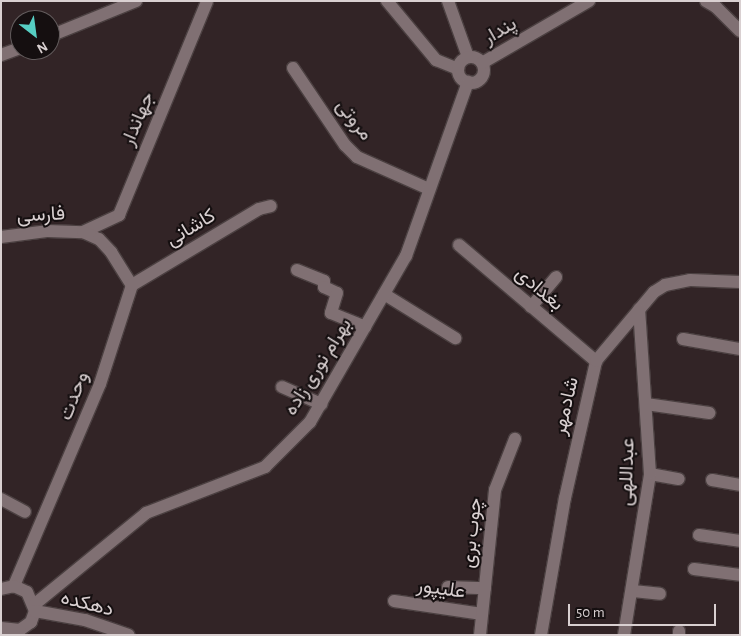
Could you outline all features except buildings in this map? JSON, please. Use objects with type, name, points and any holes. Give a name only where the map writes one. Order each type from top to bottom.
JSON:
[{"type":"street","points":[[60,32],[136,1]]},
{"type":"street","name":"جهاندار","points":[[83,232],[118,215],[207,1]]},
{"type":"street","points":[[387,1],[436,60],[458,69]]},
{"type":"street","points":[[448,1],[468,58]]},
{"type":"street","name":"پندار","points":[[482,63],[589,1]]},
{"type":"street","points":[[706,1],[716,7],[740,31]]},
{"type":"street","points":[[468,58],[482,63],[484,71],[480,78],[468,82],[461,78],[458,69],[461,62],[468,58]]},
{"type":"street","name":"مروتی","points":[[293,68],[346,145],[357,156],[429,189]]},
{"type":"street","name":"بهرام نوری زاده","points":[[1,628],[12,631],[26,627],[35,608],[146,513],[265,467],[310,422],[406,256],[468,82]]},
{"type":"street","name":"کاشانی","points":[[132,285],[259,209],[271,206]]},
{"type":"street","name":"فارسی","points":[[1,237],[47,231],[83,232]]},
{"type":"street","points":[[83,232],[99,239],[111,252],[132,285]]},
{"type":"street","name":"بغدادی","points":[[459,244],[596,361]]},
{"type":"street","points":[[297,270],[324,281],[324,287],[337,293],[331,313],[365,326]]},
{"type":"street","points":[[531,307],[556,276]]},
{"type":"street","name":"شادمهر","points":[[541,635],[565,498],[596,361],[654,292],[676,281],[740,282]]},
{"type":"street","name":"وحدت","points":[[8,588],[100,384],[132,285]]},
{"type":"street","points":[[384,294],[456,338]]},
{"type":"street","name":"عبداللهی","points":[[624,635],[633,591],[650,474],[639,309]]},
{"type":"street","points":[[683,339],[740,349]]},
{"type":"street","points":[[282,387],[321,404]]},
{"type":"street","points":[[646,404],[709,413]]},
{"type":"street","name":"چوب بری","points":[[480,635],[496,490],[515,439]]},
{"type":"street","points":[[650,474],[679,479]]},
{"type":"street","points":[[712,480],[740,485]]},
{"type":"street","points":[[1,499],[25,512]]},
{"type":"street","points":[[699,535],[740,541]]},
{"type":"street","points":[[694,569],[740,575]]},
{"type":"street","points":[[448,587],[485,588]]},
{"type":"street","points":[[8,588],[28,592],[35,608]]},
{"type":"street","points":[[633,591],[660,594]]},
{"type":"street","name":"علیپور","points":[[394,601],[482,614]]},
{"type":"street","name":"دهکده","points":[[35,608],[85,620],[129,635]]}]
